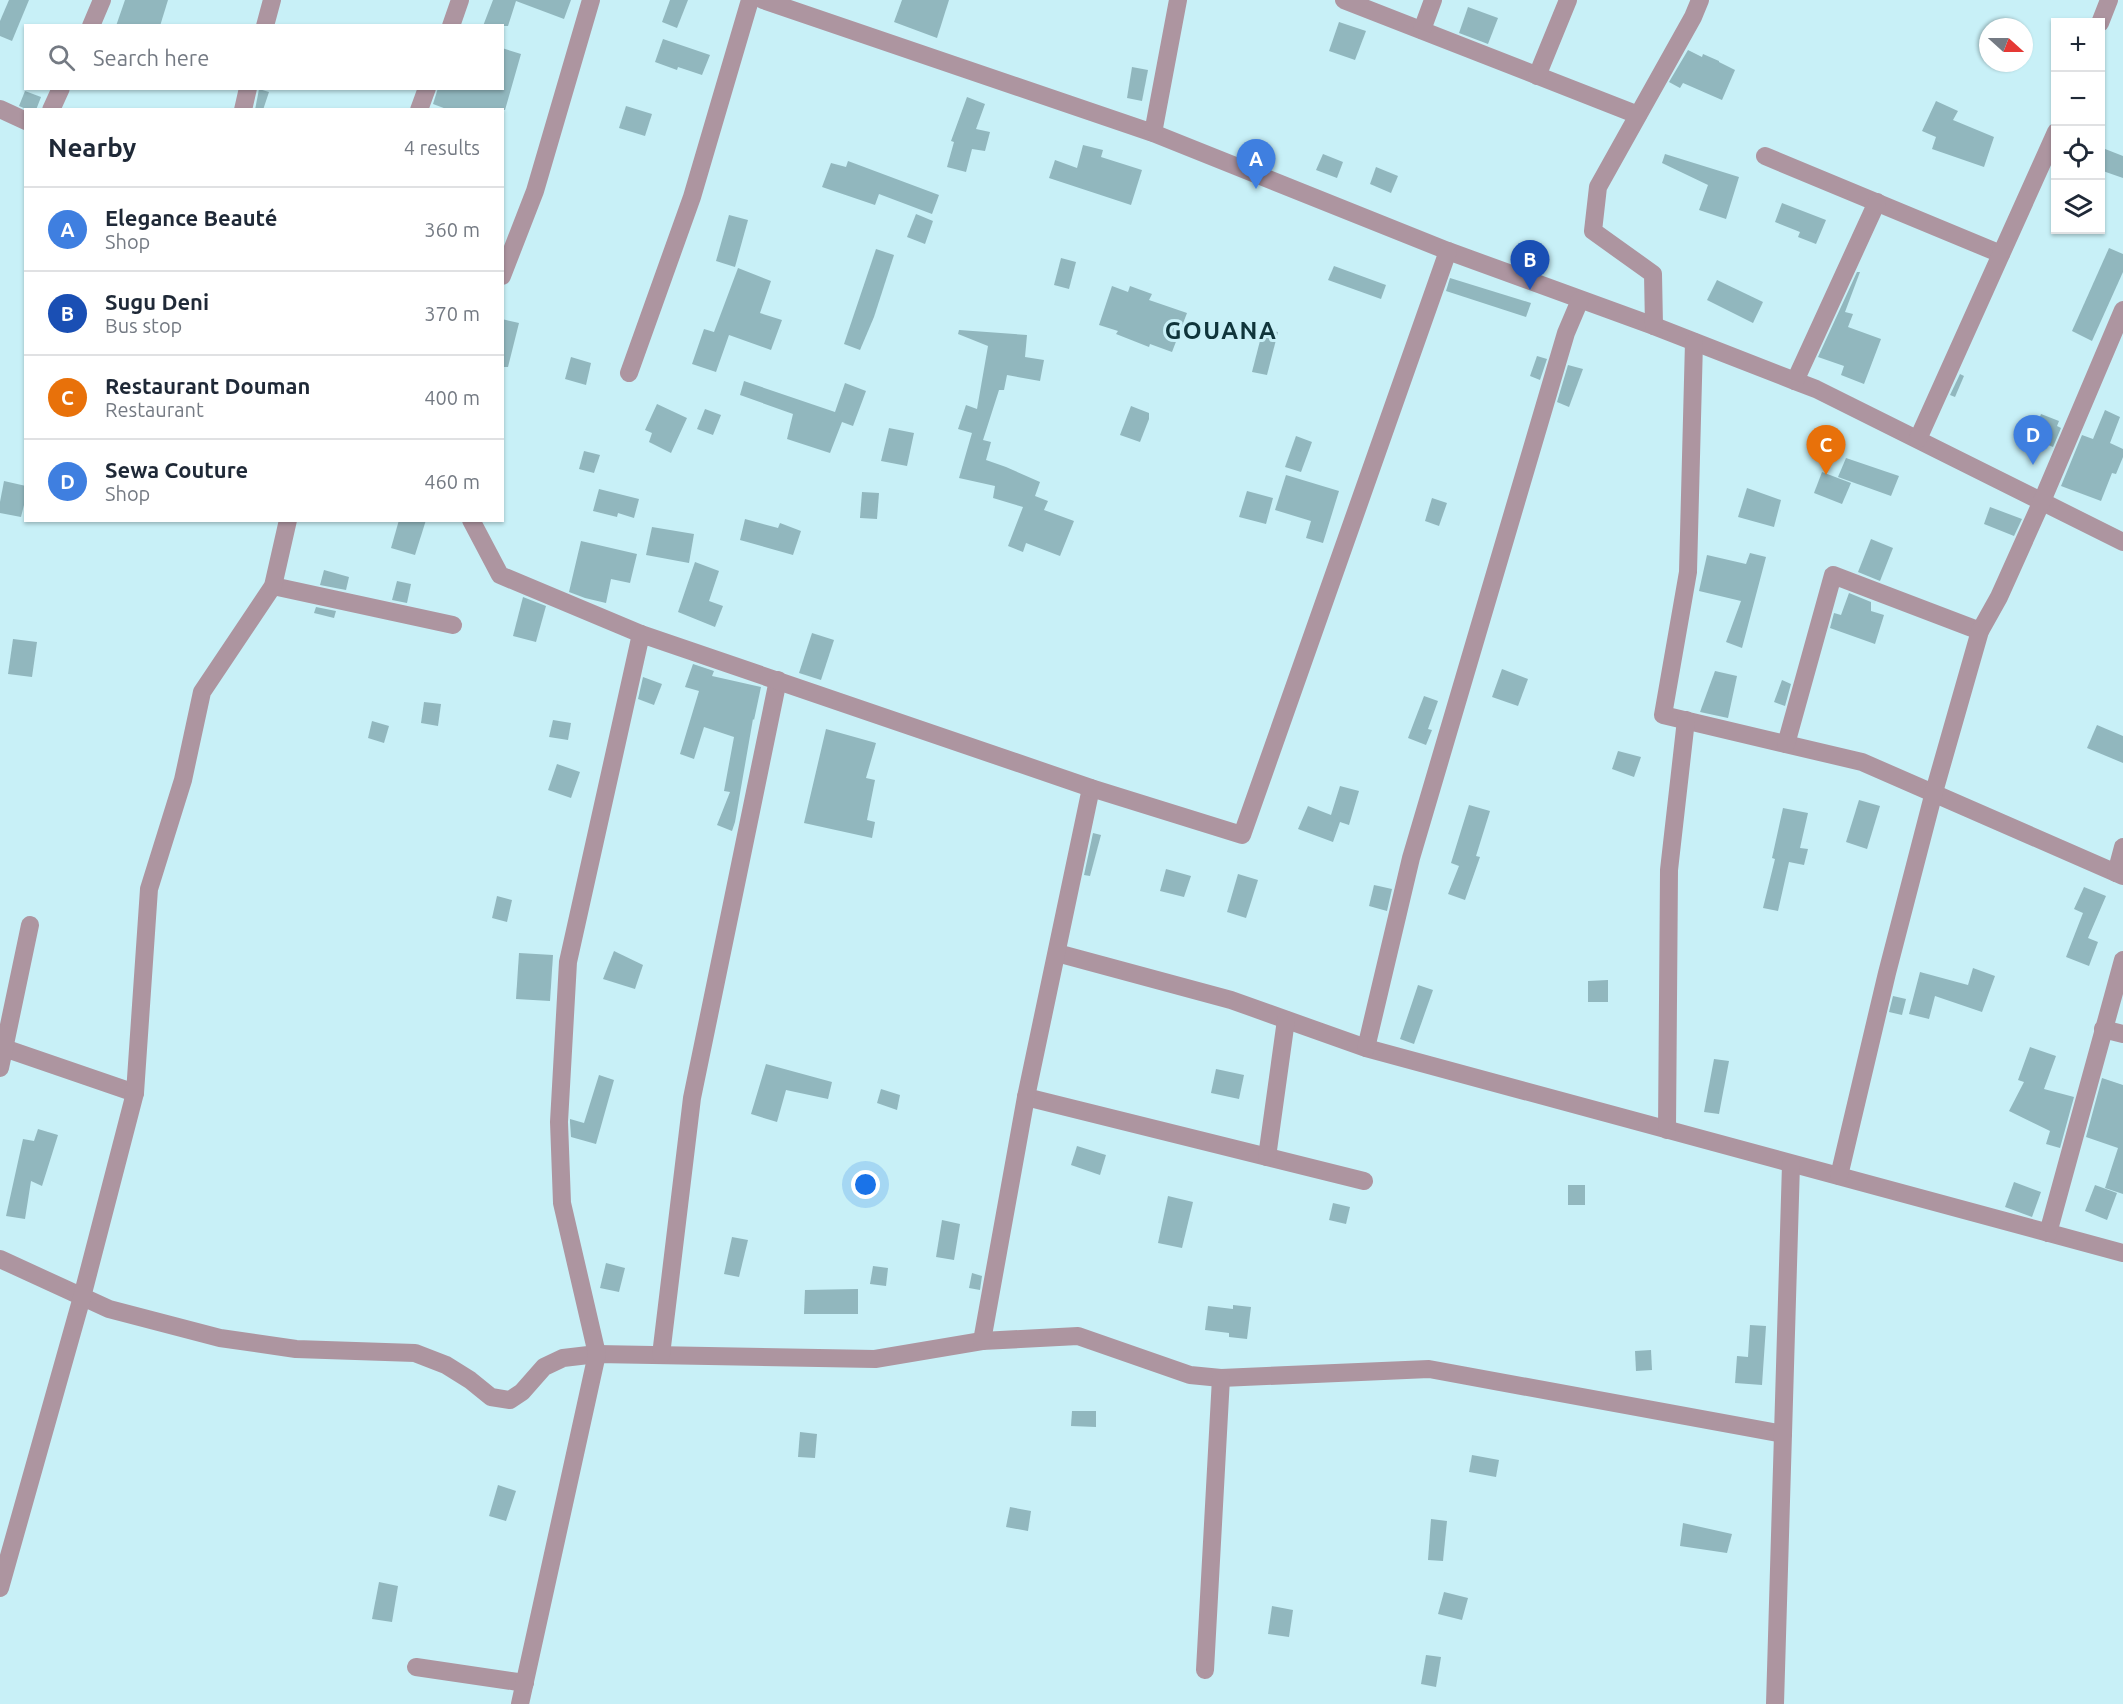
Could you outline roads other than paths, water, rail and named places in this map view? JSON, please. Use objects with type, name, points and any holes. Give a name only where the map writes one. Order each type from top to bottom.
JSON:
[{"type":"street","points":[[92,24],[102,0]]},
{"type":"street","points":[[266,24],[272,0]]},
{"type":"street","points":[[452,24],[460,0]]},
{"type":"street","points":[[504,266],[508,246],[535,190],[591,0]]},
{"type":"street","points":[[629,373],[692,197],[750,0]]},
{"type":"street","points":[[764,0],[1153,133],[1448,251],[1654,326],[1816,389],[2123,542]]},
{"type":"street","points":[[1153,133],[1178,0]]},
{"type":"street","points":[[1344,0],[1638,115]]},
{"type":"street","points":[[1422,30],[1432,0]]},
{"type":"street","points":[[1537,76],[1569,0]]},
{"type":"street","points":[[1654,326],[1653,274],[1593,231],[1598,187],[1693,17],[1700,0]]},
{"type":"street","points":[[2102,18],[2109,0]]},
{"type":"street","points":[[52,108],[60,90]]},
{"type":"street","points":[[243,108],[248,90]]},
{"type":"street","points":[[420,108],[426,90]]},
{"type":"street","points":[[0,109],[24,121]]},
{"type":"street","points":[[1918,439],[2051,141]]},
{"type":"street","points":[[1765,156],[2001,254]]},
{"type":"street","points":[[1795,381],[1877,202]]},
{"type":"street","points":[[472,522],[500,575],[641,634],[1091,788],[1242,835],[1448,251]]},
{"type":"street","points":[[1365,1048],[1411,858],[1566,333],[1580,300]]},
{"type":"street","points":[[1839,1176],[1887,973],[1934,792],[1980,631],[1999,597],[2042,501],[2123,310]]},
{"type":"street","points":[[1694,342],[1688,572],[1663,715],[1862,762],[2120,875],[2123,847]]},
{"type":"street","points":[[0,1588],[82,1297],[135,1093],[149,889],[183,780],[202,692],[273,586],[288,522]]},
{"type":"street","points":[[1786,744],[1833,575],[1980,631]]},
{"type":"street","points":[[273,586],[453,625]]},
{"type":"street","points":[[520,1704],[597,1354],[562,1203],[559,1122],[567,973],[641,634]]},
{"type":"street","points":[[662,1355],[692,1098],[778,680]]},
{"type":"street","points":[[1666,1130],[1669,870],[1686,720]]},
{"type":"street","points":[[982,1341],[1026,1097],[1091,788]]},
{"type":"street","points":[[0,1068],[30,925]]},
{"type":"street","points":[[1057,954],[1231,1000],[1365,1048],[2123,1253]]},
{"type":"street","points":[[2049,1233],[2123,960]]},
{"type":"street","points":[[1267,1157],[1286,1020]]},
{"type":"street","points":[[2103,1029],[2123,1034]]},
{"type":"street","points":[[4,1048],[135,1093]]},
{"type":"street","points":[[1026,1097],[1364,1181]]},
{"type":"street","points":[[1775,1704],[1791,1164]]},
{"type":"street","points":[[0,1259],[109,1309],[220,1338],[296,1349],[415,1353],[446,1365],[491,1397],[510,1400],[522,1392],[544,1367],[563,1358],[597,1354],[875,1359],[982,1341],[1078,1336],[1190,1375],[1221,1378],[1429,1370],[1783,1434]]},
{"type":"street","points":[[1205,1670],[1221,1378]]},
{"type":"street","points":[[416,1667],[525,1683]]},
{"type":"place","name":"Elegance Beauté","points":[[1256,189]]},
{"type":"place","name":"Sugu Deni","points":[[1530,290]]},
{"type":"place","name":"Sewa Couture","points":[[2033,465]]},
{"type":"place","name":"Restaurant Douman","points":[[1826,475]]},
{"type":"district","name":"GOUANA","points":[[1221,330]]}]
